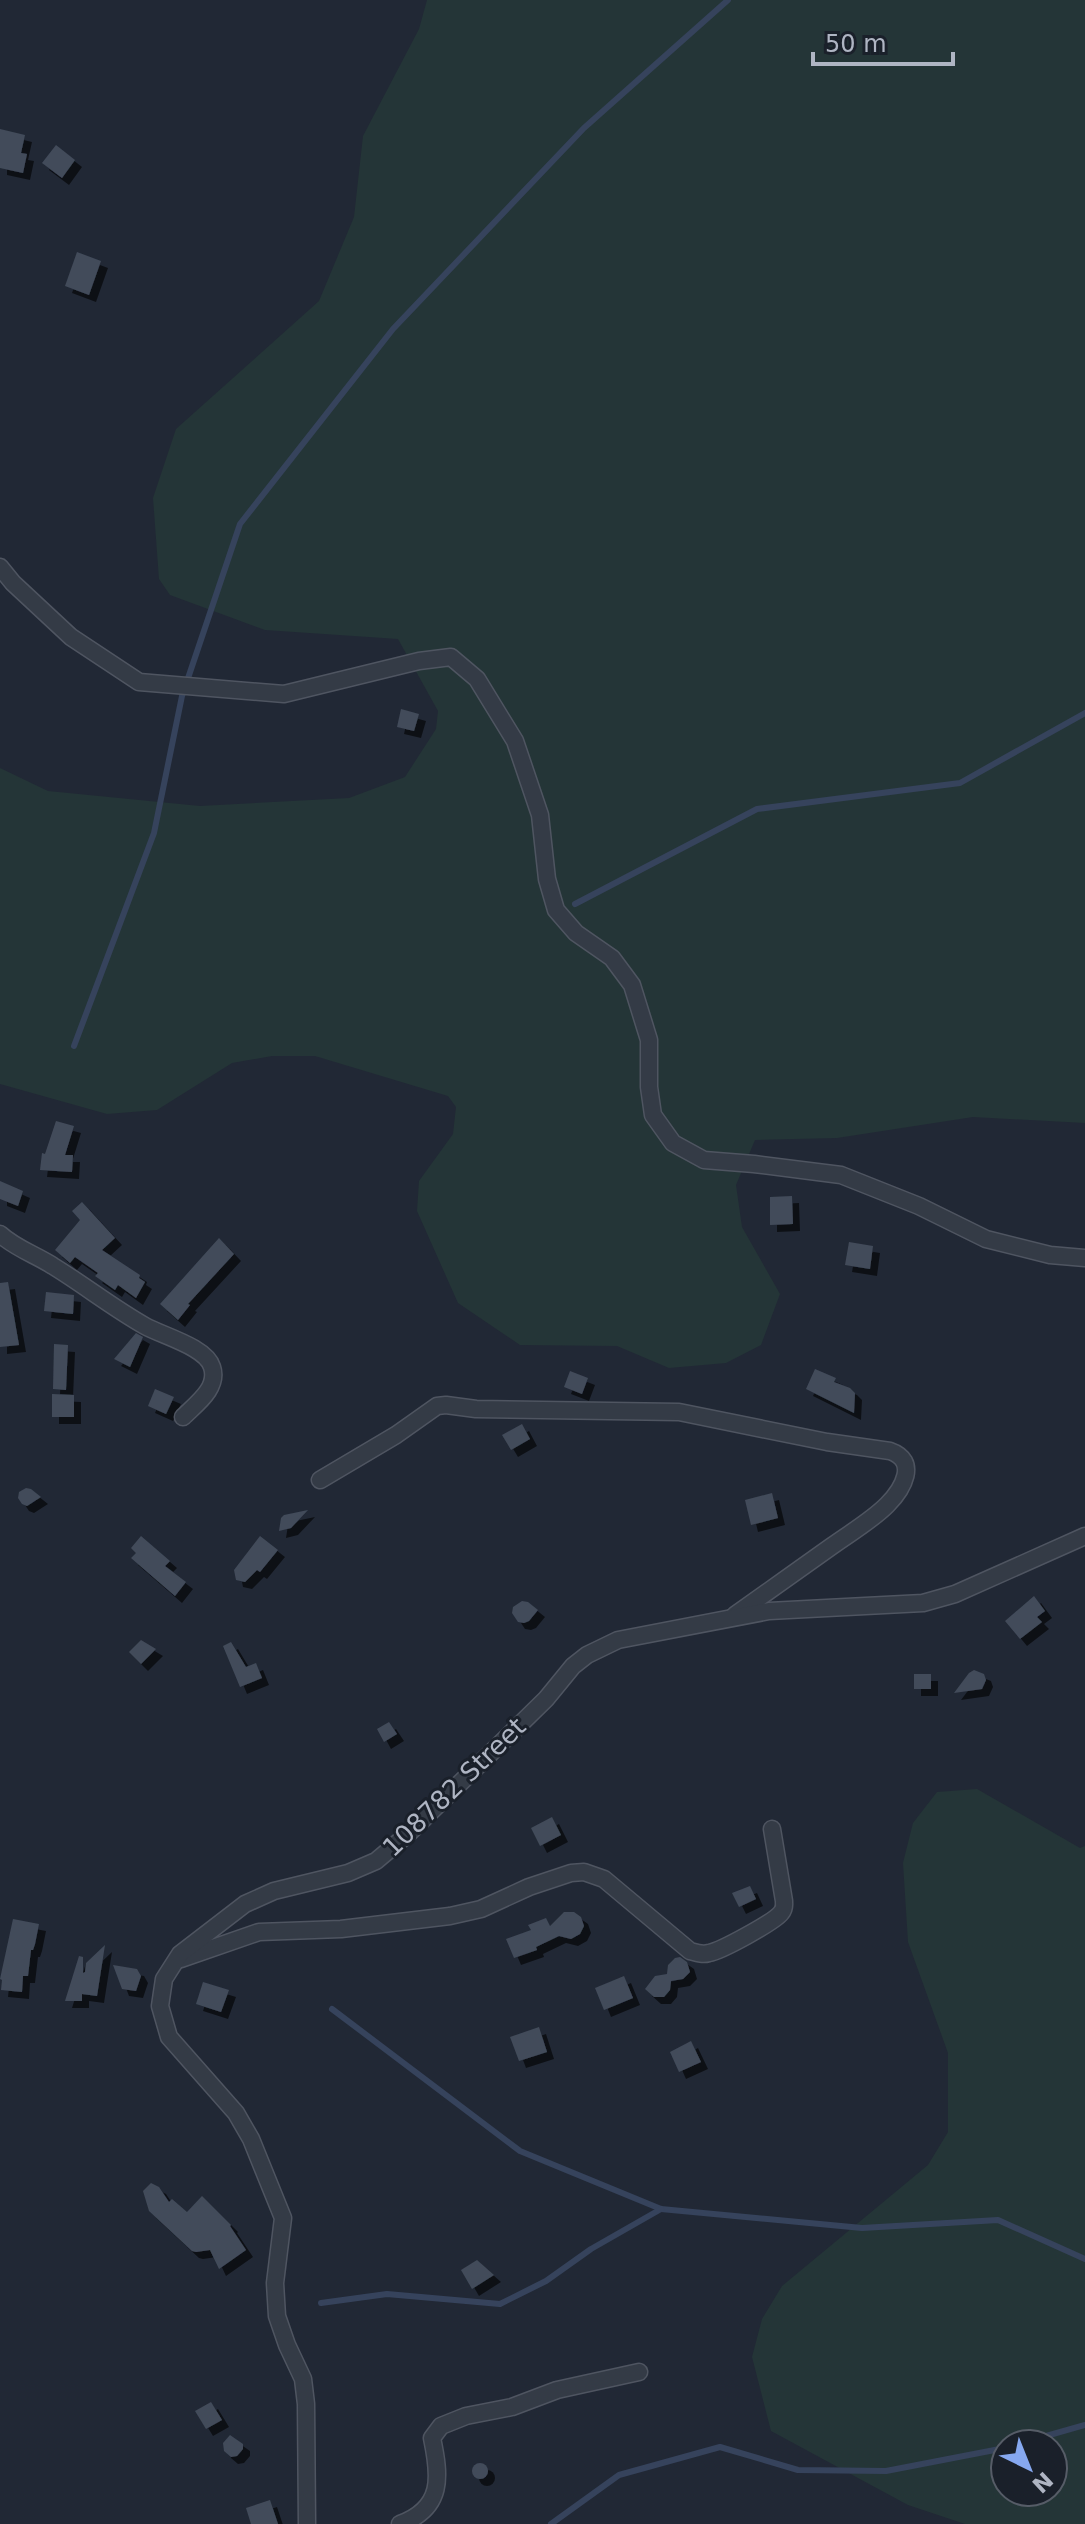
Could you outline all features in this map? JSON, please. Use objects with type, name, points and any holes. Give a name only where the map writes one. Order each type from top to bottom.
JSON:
[{"type":"street","points":[[0,567],[71,637],[139,682],[284,694],[419,661],[451,657],[477,679],[515,741],[540,815],[547,879],[556,910],[576,933],[612,958],[632,985],[649,1040],[649,1087],[653,1115],[673,1143],[704,1160],[841,1175],[919,1206],[986,1239],[1050,1255],[1085,1258]]},
{"type":"street","points":[[0,1234],[146,1327],[207,1358],[213,1369],[211,1385],[183,1417]]},
{"type":"street","points":[[320,1480],[396,1435],[429,1410],[446,1405],[476,1409],[679,1412],[827,1442],[890,1451],[904,1459],[906,1474],[888,1503],[731,1618]]},
{"type":"street","name":"108782 Street","points":[[307,2524],[303,2379],[277,2316],[275,2283],[283,2218],[251,2139],[236,2113],[169,2037],[160,2006],[164,1979],[176,1961],[189,1947],[245,1904],[274,1891],[348,1873],[376,1861],[408,1834],[587,1655],[618,1640],[769,1611],[923,1603],[955,1594],[1085,1536]]},
{"type":"street","points":[[176,1961],[259,1932],[341,1929],[450,1916],[490,1906],[529,1887],[571,1873],[584,1872],[604,1879],[690,1951],[706,1954],[752,1932],[783,1911],[772,1829]]},
{"type":"street","points":[[400,2524],[419,2515],[436,2491],[438,2467],[432,2438],[441,2426],[466,2416],[512,2407],[557,2390],[639,2372]]},
{"type":"shaded area","points":[[427,0],[1085,0],[1085,1123],[973,1117],[837,1138],[755,1140],[736,1185],[742,1227],[780,1294],[761,1345],[726,1363],[669,1368],[617,1346],[520,1345],[458,1303],[417,1211],[419,1181],[453,1134],[456,1107],[448,1096],[315,1056],[272,1056],[232,1063],[157,1110],[107,1114],[0,1084],[0,768],[48,791],[200,806],[349,798],[405,777],[436,729],[438,711],[398,639],[265,630],[170,595],[159,579],[153,498],[176,429],[319,301],[354,217],[363,136],[419,29]]},
{"type":"shaded area","points":[[977,1789],[1080,1848],[1085,1846],[1085,2524],[965,2524],[908,2505],[771,2431],[752,2357],[762,2319],[782,2286],[928,2165],[948,2132],[948,2053],[908,1942],[903,1863],[913,1823],[937,1792]]},
{"type":"building","points":[[0,129],[25,135],[21,153],[27,154],[23,173],[0,168]]},
{"type":"building","points":[[56,145],[75,160],[62,178],[42,163]]},
{"type":"building","points":[[77,252],[101,261],[89,295],[65,286]]},
{"type":"building","points":[[401,709],[419,714],[414,731],[397,727]]},
{"type":"building","points":[[56,1121],[74,1126],[65,1155],[73,1155],[72,1172],[40,1170],[42,1153],[45,1154]]},
{"type":"building","points":[[0,1181],[23,1191],[18,1206],[0,1199]]},
{"type":"building","points":[[792,1196],[793,1224],[770,1225],[770,1197]]},
{"type":"building","points":[[82,1202],[115,1238],[102,1250],[140,1275],[139,1278],[145,1282],[136,1298],[118,1285],[115,1290],[75,1257],[70,1263],[55,1250],[80,1220],[72,1211]]},
{"type":"building","points":[[219,1238],[234,1254],[188,1304],[178,1320],[160,1304]]},
{"type":"building","points":[[849,1242],[873,1246],[870,1269],[845,1265]]},
{"type":"building","points":[[8,1282],[19,1345],[0,1347],[0,1283]]},
{"type":"building","points":[[46,1292],[74,1295],[73,1314],[44,1311]]},
{"type":"building","points":[[136,1333],[143,1337],[130,1367],[114,1359]]},
{"type":"building","points":[[54,1344],[68,1345],[66,1390],[53,1389]]},
{"type":"building","points":[[815,1369],[836,1378],[834,1382],[855,1393],[854,1413],[806,1389]]},
{"type":"building","points":[[570,1371],[588,1378],[582,1394],[564,1387]]},
{"type":"building","points":[[155,1389],[174,1397],[166,1414],[148,1406]]},
{"type":"building","points":[[52,1394],[74,1395],[74,1417],[52,1417]]},
{"type":"building","points":[[522,1424],[530,1439],[511,1450],[502,1435]]},
{"type":"building","points":[[26,1488],[41,1497],[27,1506],[18,1498],[19,1492]]},
{"type":"building","points":[[772,1493],[778,1518],[751,1525],[745,1500]]},
{"type":"building","points":[[308,1510],[291,1528],[279,1531],[284,1515]]},
{"type":"building","points":[[141,1536],[170,1561],[165,1566],[186,1582],[175,1596],[131,1558],[136,1553],[131,1548]]},
{"type":"building","points":[[260,1536],[278,1550],[260,1572],[257,1570],[245,1582],[236,1580],[234,1570]]},
{"type":"building","points":[[1034,1596],[1045,1611],[1037,1617],[1042,1622],[1020,1639],[1005,1621]]},
{"type":"building","points":[[522,1601],[538,1610],[524,1623],[518,1622],[512,1613],[513,1607]]},
{"type":"building","points":[[141,1640],[156,1649],[141,1664],[129,1652]]},
{"type":"building","points":[[231,1642],[246,1667],[256,1663],[262,1678],[240,1687],[223,1646]]},
{"type":"building","points":[[974,1670],[984,1674],[986,1680],[982,1689],[954,1693],[969,1673]]},
{"type":"building","points":[[914,1674],[931,1674],[931,1689],[914,1689]]},
{"type":"building","points":[[389,1722],[397,1734],[384,1742],[377,1729]]},
{"type":"building","points":[[552,1817],[561,1835],[540,1846],[531,1828]]},
{"type":"building","points":[[750,1886],[756,1899],[739,1907],[732,1893]]},
{"type":"building","points":[[564,1912],[574,1912],[581,1917],[584,1926],[580,1934],[571,1939],[559,1936],[536,1947],[537,1950],[514,1958],[506,1939],[531,1930],[528,1925],[546,1918],[550,1926]]},
{"type":"building","points":[[13,1919],[39,1924],[31,1950],[28,1976],[23,1976],[22,1992],[1,1990],[0,1979]]},
{"type":"building","points":[[105,1945],[97,1996],[82,1994],[82,2001],[65,2001],[79,1956],[83,1957],[83,1973],[86,1963]]},
{"type":"building","points":[[680,1957],[687,1962],[690,1972],[683,1979],[671,1981],[670,1990],[664,1997],[654,1997],[645,1989],[655,1976],[667,1974],[668,1965]]},
{"type":"building","points":[[113,1965],[137,1969],[141,1976],[136,1991],[122,1989]]},
{"type":"building","points":[[624,1976],[633,1998],[604,2010],[595,1988]]},
{"type":"building","points":[[203,1982],[229,1990],[221,2012],[196,2004]]},
{"type":"building","points":[[539,2027],[547,2052],[519,2061],[510,2037]]},
{"type":"building","points":[[691,2041],[701,2062],[679,2072],[670,2052]]},
{"type":"building","points":[[151,2183],[159,2187],[169,2202],[172,2199],[187,2212],[202,2196],[231,2225],[246,2250],[219,2269],[210,2250],[192,2251],[149,2211],[143,2191]]},
{"type":"building","points":[[477,2260],[494,2275],[472,2289],[461,2270]]},
{"type":"building","points":[[211,2402],[222,2420],[206,2429],[195,2411]]},
{"type":"building","points":[[230,2435],[243,2444],[237,2456],[231,2457],[224,2451],[223,2443]]},
{"type":"building","points":[[480,2463],[488,2471],[480,2479],[472,2471]]},
{"type":"building","points":[[270,2500],[278,2524],[251,2524],[246,2508]]},
{"type":"waterway","points":[[74,1046],[154,833],[182,696],[240,524],[393,329],[584,128],[728,0]]},
{"type":"waterway","points":[[575,904],[757,809],[960,783],[1085,713]]},
{"type":"waterway","points":[[332,2009],[520,2151],[661,2209],[862,2228],[998,2220],[1085,2259]]},
{"type":"waterway","points":[[321,2303],[387,2294],[500,2304],[546,2281],[591,2249],[661,2209]]},
{"type":"waterway","points":[[1069,2430],[1085,2425]]},
{"type":"waterway","points":[[551,2524],[619,2475],[720,2447],[798,2470],[886,2471],[989,2451]]}]
